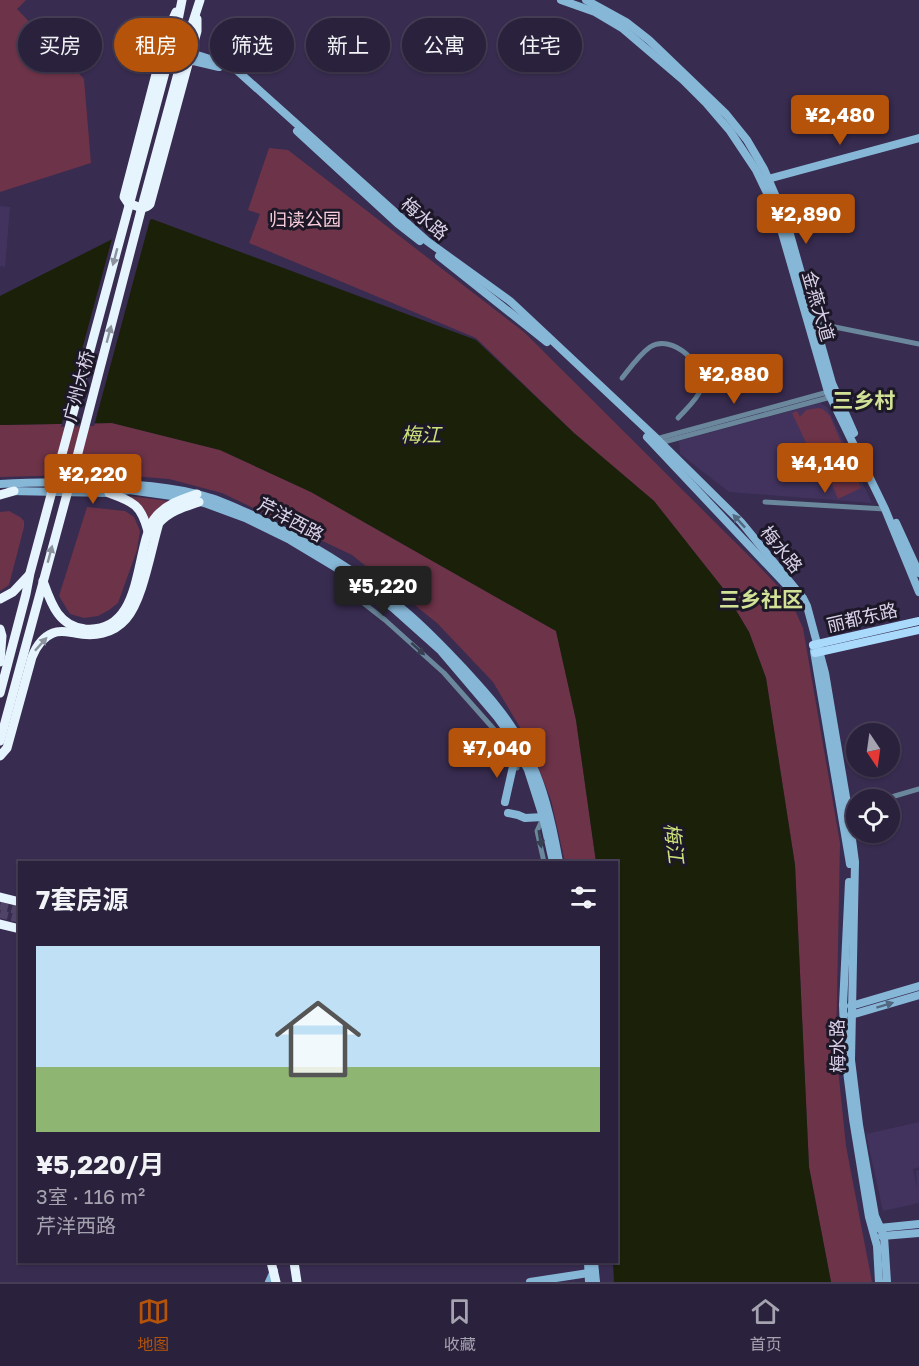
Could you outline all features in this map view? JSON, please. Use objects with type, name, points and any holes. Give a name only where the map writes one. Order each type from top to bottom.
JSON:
[{"type":"highway","name":"广州大桥","points":[[0,693],[30,573],[176,35],[181,0]]},
{"type":"highway","points":[[173,18],[181,0]]},
{"type":"highway","name":"广州大桥","points":[[0,741],[187,40],[199,4]]},
{"type":"highway","points":[[157,72],[124,197],[128,203],[144,208],[150,204],[186,72]]},
{"type":"highway","points":[[0,493],[14,491]]},
{"type":"highway","points":[[109,493],[128,500],[136,506],[144,516],[148,531]]},
{"type":"highway","points":[[43,581],[51,603],[62,619],[72,626],[96,628],[107,625],[117,619],[132,598],[148,531],[156,517],[172,504],[186,498],[198,498]]},
{"type":"highway","points":[[0,756],[7,748],[36,647],[52,633],[63,631],[87,636],[99,635],[120,625],[127,618],[138,597],[159,523],[166,516],[198,498]]},
{"type":"highway","points":[[0,599],[13,592],[30,573]]},
{"type":"highway","points":[[0,629],[2,636],[0,662]]},
{"type":"highway","points":[[2,896],[18,901]]},
{"type":"highway","points":[[0,924],[18,928]]},
{"type":"highway","points":[[293,1263],[297,1282]]},
{"type":"highway","points":[[273,1265],[276,1282]]},
{"type":"main road","name":"金燕大道","points":[[561,0],[595,12],[622,28],[691,87],[730,131],[757,172],[776,212],[830,394],[885,509],[919,591]]},
{"type":"main road","name":"金燕大道","points":[[585,0],[626,22],[650,40],[726,114],[747,140],[786,220],[840,403],[919,573]]},
{"type":"main road","name":"梅水路","points":[[198,59],[230,70],[397,223],[564,356],[741,522],[803,598],[807,606],[816,648],[850,864],[843,1005],[845,1055],[853,1119],[877,1246],[879,1282]]},
{"type":"main road","points":[[768,179],[919,138]]},
{"type":"main road","name":"芹洋西路","points":[[0,484],[62,482],[135,484],[170,488],[245,518],[290,540],[335,567],[393,608],[440,650],[497,717],[510,735],[528,770],[543,817],[553,861]]},
{"type":"main road","points":[[14,491],[109,493],[129,490],[186,498]]},
{"type":"main road","name":"芹洋西路","points":[[198,498],[209,497],[284,530],[373,586],[400,606],[440,643],[489,697],[513,727],[524,747],[544,798],[559,861]]},
{"type":"main road","name":"丽都东路","points":[[816,648],[919,621]]},
{"type":"main road","name":"丽都东路","points":[[816,648],[919,630]]},
{"type":"main road","name":"梅水路","points":[[816,648],[825,674],[848,789]]},
{"type":"main road","points":[[506,802],[516,765]]},
{"type":"main road","points":[[508,813],[525,818],[543,817]]},
{"type":"main road","name":"梅水路","points":[[854,843],[851,1060],[875,1216],[883,1232],[886,1282]]},
{"type":"main road","points":[[851,1006],[919,986]]},
{"type":"main road","points":[[851,1015],[919,994]]},
{"type":"main road","points":[[873,1233],[919,1224]]},
{"type":"main road","points":[[883,1232],[919,1233]]},
{"type":"main road","points":[[588,1263],[596,1282]]},
{"type":"main road","points":[[589,1282],[594,1263]]},
{"type":"main road","points":[[269,1282],[273,1265]]},
{"type":"main road","points":[[530,1282],[592,1273]]},
{"type":"street","points":[[815,323],[919,344]]},
{"type":"street","points":[[622,378],[650,347],[659,344],[683,351],[697,366],[701,377],[701,388],[678,418]]},
{"type":"street","points":[[657,442],[830,394]]},
{"type":"street","points":[[765,502],[885,509]]},
{"type":"street","points":[[357,598],[444,673],[499,735],[516,765]]},
{"type":"street","points":[[900,794],[919,789]]},
{"type":"street","points":[[543,817],[537,831],[544,861]]},
{"type":"shaded area","points":[[0,206],[10,207],[5,267],[0,266]]},
{"type":"shaded area","points":[[820,403],[827,407],[872,503],[729,492],[680,454],[679,441]]},
{"type":"shaded area","points":[[919,1122],[919,1167],[913,1169],[917,1189],[916,1171],[919,1170],[919,1203],[883,1211],[866,1134]]},
{"type":"green space","points":[[0,0],[26,0],[17,9],[26,18],[18,18],[18,72],[77,72],[84,79],[91,163],[0,192]]},
{"type":"green space","name":"归读公园","points":[[269,148],[288,150],[524,332],[790,599],[803,628],[840,843],[836,1049],[846,1146],[872,1282],[831,1282],[809,1167],[795,865],[766,678],[749,632],[722,587],[654,501],[574,433],[476,338],[249,243],[260,214],[248,210]]},
{"type":"green space","points":[[823,409],[830,416],[846,454],[846,464],[842,471],[852,467],[861,488],[838,499],[829,477],[832,475],[818,468],[792,413],[797,411],[800,417],[806,410]],"holes":[[[841,452],[842,458],[839,466],[832,469],[824,466],[821,461]]]},
{"type":"green space","points":[[112,423],[220,450],[311,492],[556,631],[576,720],[596,861],[565,861],[551,800],[528,741],[493,682],[437,623],[352,555],[222,493],[169,479],[107,474],[0,477],[0,425]]},
{"type":"green space","points":[[130,496],[168,501],[148,519],[141,506]]},
{"type":"green space","points":[[87,507],[125,511],[134,517],[140,531],[137,550],[118,603],[98,616],[84,618],[70,614],[59,596]]},
{"type":"green space","points":[[9,511],[24,521],[24,527],[9,585],[0,591],[0,512]]},
{"type":"water","name":"梅江","points":[[152,219],[476,340],[574,433],[654,501],[722,587],[749,632],[766,678],[795,865],[809,1167],[831,1282],[614,1282],[613,1263],[618,1263],[618,861],[596,861],[576,720],[556,631],[311,492],[220,450],[112,423],[0,425],[0,296]]},
{"type":"pier","points":[[151,216],[94,426],[61,427],[113,235]]},
{"type":"tunnel","points":[[0,906],[18,910]]},
{"type":"tunnel","points":[[0,914],[18,918]]},
{"type":"district","name":"三乡村","points":[[864,400]]},
{"type":"district","name":"三乡社区","points":[[761,599]]}]
